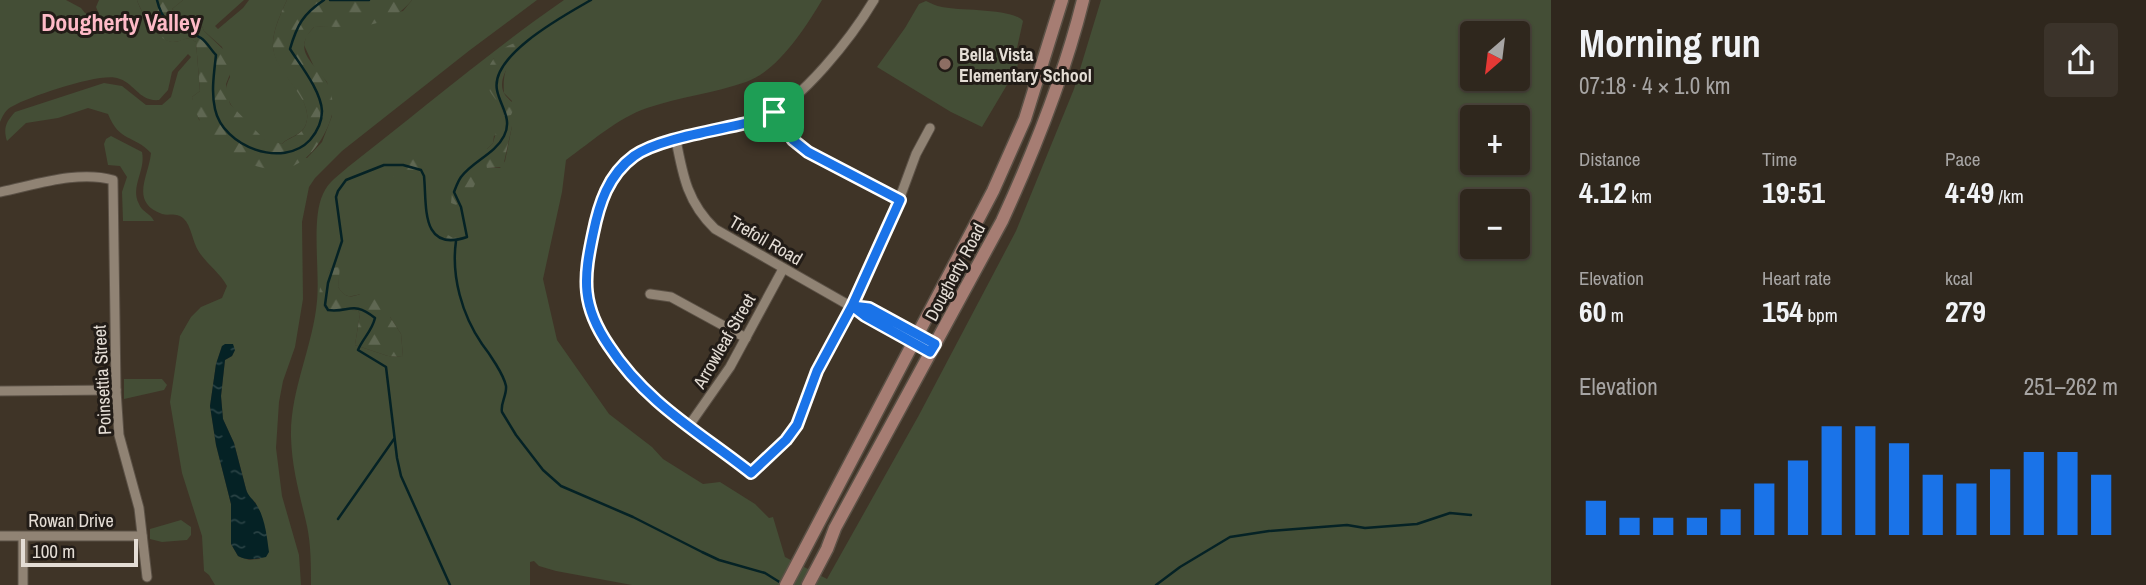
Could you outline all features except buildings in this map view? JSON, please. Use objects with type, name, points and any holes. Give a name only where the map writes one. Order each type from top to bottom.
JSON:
[{"type":"main road","name":"Dougherty Road","points":[[786,585],[978,222],[1007,159],[1039,78],[1062,0]]},
{"type":"main road","name":"Dougherty Road","points":[[807,585],[835,528],[1002,221],[1050,108],[1083,0]]},
{"type":"street","points":[[874,0],[797,96],[762,119],[676,140],[635,155],[624,165],[602,196],[589,254],[587,294],[592,316],[620,363],[639,386],[688,427],[751,473],[786,440],[797,425],[817,371],[852,306],[900,200],[916,154],[930,128]]},
{"type":"street","points":[[774,112],[793,140],[808,152],[900,200]]},
{"type":"street","name":"Trefoil Road","points":[[676,140],[692,202],[702,217],[724,236],[852,306],[869,308],[933,348]]},
{"type":"street","name":"Poinsettia Street","points":[[0,192],[61,180],[99,176],[113,180],[119,435],[139,508],[147,577]]},
{"type":"street","name":"Arrowleaf Street","points":[[688,427],[717,387],[746,338],[782,268]]},
{"type":"street","points":[[650,294],[671,297],[746,338]]},
{"type":"street","points":[[0,391],[116,390]]},
{"type":"street","name":"Rowan Drive","points":[[0,536],[142,536]]},
{"type":"street","points":[[23,537],[23,585]]},
{"type":"green space","points":[[0,0],[66,0],[85,13],[101,19],[96,7],[99,0],[137,0],[146,19],[162,37],[173,42],[190,38],[196,42],[200,91],[192,97],[199,120],[307,158],[322,142],[332,116],[327,82],[315,69],[304,45],[306,36],[314,27],[403,11],[412,0],[537,0],[342,151],[309,187],[302,222],[303,299],[295,347],[279,402],[276,448],[282,496],[299,555],[301,585],[215,585],[204,571],[202,536],[182,473],[170,402],[180,336],[191,317],[201,307],[222,298],[227,286],[199,252],[183,218],[162,214],[146,203],[143,188],[151,153],[117,130],[108,114],[88,108],[58,118],[26,123],[7,141],[5,132],[9,119],[15,112],[104,83],[122,86],[146,105],[162,105],[171,97],[178,72],[191,57],[188,54],[172,72],[168,90],[159,100],[146,98],[123,80],[108,77],[65,86],[22,102],[8,109],[0,122]],"holes":[[[222,346],[235,350],[232,356],[225,360],[221,396],[223,419],[234,443],[248,496],[256,503],[260,559],[249,560],[238,556],[231,544],[231,504],[216,445],[210,406],[216,364]]]},
{"type":"green space","points":[[137,0],[183,0],[172,9],[183,17],[199,19],[204,31],[228,54],[232,69],[226,84],[230,104],[264,139],[282,144],[302,131],[307,114],[300,95],[280,67],[273,47],[275,29],[287,0],[412,0],[391,18],[379,22],[314,27],[307,35],[305,50],[328,85],[332,114],[324,135],[306,158],[290,167],[266,169],[237,158],[212,137],[202,124],[192,97],[200,91],[196,42],[189,38],[177,42],[167,41],[146,19]]},
{"type":"green space","points":[[183,0],[244,0],[215,26],[218,29],[249,0],[287,0],[275,29],[273,46],[275,56],[305,105],[306,124],[302,131],[282,144],[265,140],[239,114],[227,97],[230,77],[222,47],[204,31],[199,19],[183,17],[172,9]]},
{"type":"green space","points":[[564,0],[822,0],[790,47],[758,76],[734,86],[636,112],[566,160],[562,192],[543,279],[557,340],[609,414],[652,447],[663,459],[703,484],[720,482],[755,504],[769,518],[773,517],[785,557],[827,579],[919,415],[1016,231],[1074,89],[1101,0],[1551,0],[1551,585],[632,585],[556,571],[539,566],[534,561],[530,562],[530,585],[311,585],[308,533],[291,437],[294,402],[315,318],[319,205],[331,182],[482,61]],"holes":[[[494,58],[512,59],[504,84],[504,93],[512,101],[504,115],[490,89],[490,70]],[[512,126],[505,161],[500,168],[487,168],[487,149],[493,143],[494,136]],[[331,268],[339,268],[338,287],[343,293],[347,296],[360,294],[390,317],[401,334],[403,357],[388,356],[355,345],[360,314],[358,311],[350,310],[341,314],[324,307],[321,292]]]},
{"type":"green space","name":"Bella Vista Elementary School","points":[[926,1],[942,7],[1008,14],[1023,21],[1015,57],[1019,58],[1017,68],[982,127],[951,112],[877,67],[919,4]]},
{"type":"green space","points":[[515,43],[520,53],[503,77],[502,88],[515,106],[511,115],[504,116],[486,80],[493,60],[503,49]]},
{"type":"green space","points":[[510,123],[512,126],[503,167],[487,168],[483,153],[493,143],[497,129]]},
{"type":"green space","points":[[111,136],[142,152],[137,197],[140,207],[154,221],[123,221],[122,192],[127,177],[120,166],[108,165],[104,144]]},
{"type":"green space","points":[[405,153],[426,165],[425,169],[405,179],[386,175],[382,168],[386,160]]},
{"type":"green space","points":[[468,168],[476,169],[478,174],[475,184],[460,202],[456,205],[451,203],[453,183]]},
{"type":"green space","points":[[470,223],[475,228],[475,235],[467,248],[444,247],[425,233],[427,227],[433,226],[453,238],[461,237]]},
{"type":"green space","points":[[340,267],[338,287],[347,296],[374,293],[390,302],[390,317],[401,334],[403,357],[388,356],[355,345],[360,314],[358,311],[337,314],[324,307],[319,293],[321,285],[331,268]]},
{"type":"green space","points":[[124,379],[162,379],[167,385],[164,390],[124,399]]},
{"type":"green space","points":[[181,520],[191,527],[191,535],[187,540],[162,542],[150,539],[150,529]]},
{"type":"water","points":[[225,344],[233,344],[235,350],[232,356],[225,360],[221,396],[223,419],[234,443],[247,491],[264,521],[269,552],[266,557],[241,558],[231,544],[231,504],[216,445],[210,406],[216,364]]},
{"type":"waterway","points":[[157,0],[168,22],[201,38],[216,55],[213,96],[220,122],[229,134],[241,143],[270,153],[285,153],[298,149],[310,140],[320,123],[322,111],[318,95],[290,49],[302,21],[324,0]]},
{"type":"waterway","points":[[330,0],[369,0]]},
{"type":"waterway","points":[[450,585],[401,476],[386,367],[358,350],[375,318],[356,308],[328,310],[325,305],[328,283],[342,241],[336,197],[346,180],[384,165],[403,165],[421,170],[429,223],[434,232],[441,238],[452,240],[467,237],[461,207],[454,192],[461,177],[495,148],[504,136],[507,118],[497,90],[498,77],[505,63],[548,26],[591,0]]},
{"type":"waterway","points":[[456,241],[455,268],[464,308],[475,333],[505,381],[506,393],[502,412],[543,470],[561,486],[633,517],[719,560],[765,573],[781,583]]},
{"type":"waterway","points":[[338,519],[394,439]]},
{"type":"waterway","points":[[1156,585],[1230,537],[1347,525],[1365,528],[1417,524],[1450,513],[1471,515]]},
{"type":"place","name":"Bella Vista Elementary School","points":[[945,64]]},
{"type":"district","name":"Dougherty Valley","points":[[121,22]]},
{"type":"route","points":[[774,112],[762,119],[676,140],[635,155],[612,179],[602,196],[587,273],[587,294],[592,316],[620,363],[639,386],[688,427],[751,473],[786,440],[797,425],[817,371],[852,306],[869,308],[935,344],[930,352],[852,306],[900,200],[808,152],[793,140],[774,112]]}]
